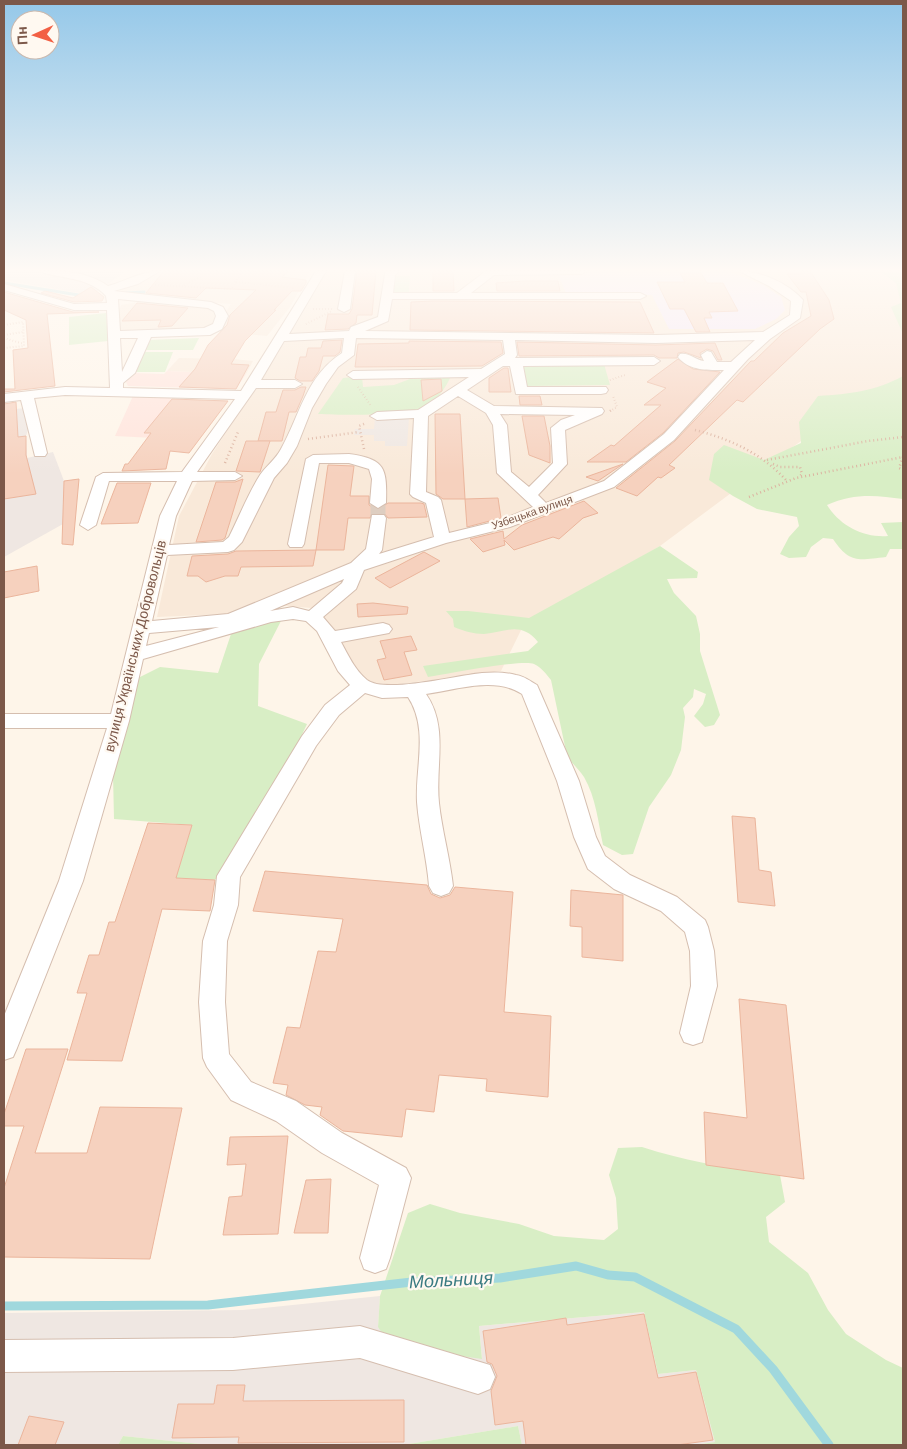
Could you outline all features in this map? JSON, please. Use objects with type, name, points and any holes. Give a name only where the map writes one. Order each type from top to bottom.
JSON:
[{"type":"street","points":[[114,339],[117,386]]},
{"type":"street","points":[[117,386],[129,373],[144,339]]},
{"type":"street","name":"вулиця Українських Добровольців","points":[[4,1048],[71,881],[119,721],[168,516],[187,474],[285,339]]},
{"type":"street","points":[[160,550],[228,547],[243,527],[267,476],[282,460],[290,446],[305,408],[320,384],[334,364],[348,355],[350,339]]},
{"type":"street","points":[[383,416],[420,414],[511,355],[508,339]]},
{"type":"street","points":[[637,339],[670,339]]},
{"type":"street","name":"Узбецька вулиця","points":[[141,628],[229,620],[248,614],[357,567],[443,539],[504,524],[609,484],[668,437],[734,366],[763,339]]},
{"type":"street","points":[[684,357],[693,364],[710,360],[734,366]]},
{"type":"street","points":[[501,362],[654,361]]},
{"type":"street","points":[[516,362],[521,391],[601,390]]},
{"type":"street","points":[[353,375],[484,373]]},
{"type":"street","points":[[4,398],[117,386],[248,389],[320,384]]},
{"type":"street","points":[[458,390],[491,410],[500,425],[504,473],[544,509]]},
{"type":"street","points":[[27,395],[40,453]]},
{"type":"street","points":[[491,410],[597,411],[558,428],[560,464],[530,495]]},
{"type":"street","points":[[420,414],[418,494],[433,500],[443,539]]},
{"type":"street","points":[[296,544],[313,459],[359,459],[374,466],[379,473],[374,550],[357,567],[350,585],[324,627]]},
{"type":"street","points":[[88,525],[103,476],[187,474],[267,476]]},
{"type":"street","points":[[135,655],[280,614],[293,613],[324,627],[354,657]]},
{"type":"street","points":[[324,627],[383,629]]},
{"type":"street","points":[[324,627],[345,667],[362,686],[382,691],[413,690],[482,679],[497,679],[516,681],[530,690],[552,738],[568,781],[585,837],[596,862],[622,882],[669,904],[696,927],[702,951],[704,986],[698,1004],[693,1033]]},
{"type":"street","points":[[362,686],[332,710],[309,741],[229,876],[226,905],[216,941],[212,1002],[216,1058],[240,1091],[286,1111],[332,1142],[396,1178],[375,1258]]},
{"type":"street","points":[[413,690],[422,702],[431,731],[428,804],[439,861],[441,886]]},
{"type":"street","points":[[4,721],[119,721]]},
{"type":"street","points":[[4,1356],[233,1354],[360,1342],[478,1377]]},
{"type":"path","points":[[11,339],[24,344]]},
{"type":"path","points":[[24,339],[24,344]]},
{"type":"path","points":[[4,348],[24,344]]},
{"type":"path","points":[[353,375],[369,404],[383,416]]},
{"type":"path","points":[[359,459],[365,452],[359,426],[383,416]]},
{"type":"path","points":[[677,427],[720,437],[767,460],[786,480]]},
{"type":"path","points":[[312,439],[359,432]]},
{"type":"path","points":[[767,460],[787,458],[867,439],[903,437]]},
{"type":"path","points":[[903,457],[899,468],[903,470]]},
{"type":"path","points":[[749,497],[786,480],[903,457]]},
{"type":"path","points":[[771,463],[780,467],[800,467],[802,474],[799,477]]},
{"type":"shaded area","points":[[287,339],[903,339],[903,379],[852,403],[660,546],[523,626],[501,671],[393,685],[367,682],[312,608],[261,604],[227,614],[157,617],[179,516],[212,454]]},
{"type":"shaded area","points":[[179,358],[253,361],[246,374],[167,371]]},
{"type":"shaded area","points":[[167,371],[246,374],[236,389],[128,386],[126,382],[132,373],[164,374]]},
{"type":"shaded area","points":[[133,396],[226,403],[173,439],[115,436]]},
{"type":"shaded area","points":[[26,408],[29,427],[26,436],[27,458],[53,452],[64,481],[63,524],[4,557],[4,410]]},
{"type":"shaded area","points":[[375,418],[409,418],[407,446],[385,446],[385,441],[374,441],[374,435],[354,435],[355,429],[374,429]]},
{"type":"shaded area","points":[[380,1296],[378,1327],[441,1353],[482,1358],[479,1326],[644,1312],[658,1374],[696,1370],[715,1442],[695,1445],[522,1445],[518,1426],[403,1445],[210,1445],[123,1436],[118,1445],[4,1445],[4,1313],[243,1310]]},
{"type":"green space","points":[[69,339],[108,339],[108,341],[69,345]]},
{"type":"green space","points":[[199,339],[193,350],[144,350],[148,340]]},
{"type":"green space","points":[[144,352],[173,352],[165,372],[134,372]]},
{"type":"green space","points":[[604,364],[610,385],[524,386],[522,365]]},
{"type":"green space","points":[[362,376],[363,387],[394,385],[410,379],[451,376],[444,389],[434,401],[416,410],[389,414],[318,414],[343,378]]},
{"type":"green space","points":[[903,376],[903,499],[865,496],[846,498],[827,505],[846,525],[870,535],[888,536],[881,523],[903,522],[903,549],[890,549],[886,557],[861,559],[845,553],[833,539],[823,538],[811,547],[806,557],[789,558],[780,554],[789,537],[799,526],[797,517],[757,509],[709,480],[714,454],[724,445],[764,460],[801,443],[799,422],[818,396],[862,391],[883,385]]},
{"type":"green space","points":[[660,546],[698,572],[697,578],[667,579],[674,593],[696,616],[700,634],[700,651],[720,715],[714,725],[705,727],[694,716],[703,704],[706,694],[694,689],[693,697],[683,708],[685,717],[681,750],[671,775],[649,807],[633,854],[622,855],[603,845],[591,793],[584,777],[567,756],[551,680],[542,669],[534,664],[527,663],[428,677],[423,666],[528,651],[538,642],[525,632],[513,629],[484,634],[461,630],[454,627],[453,619],[446,611],[468,611],[529,618]]},
{"type":"green space","points":[[282,619],[259,664],[258,706],[307,724],[261,822],[229,876],[213,880],[176,878],[192,825],[114,819],[113,774],[136,679],[160,667],[218,673],[232,631]]},
{"type":"green space","points":[[642,1147],[676,1157],[780,1175],[785,1202],[766,1217],[769,1242],[808,1273],[828,1310],[846,1334],[886,1360],[903,1368],[903,1445],[695,1445],[715,1442],[696,1370],[658,1374],[644,1312],[479,1326],[482,1359],[441,1353],[386,1339],[378,1327],[380,1296],[408,1213],[430,1204],[460,1213],[519,1224],[554,1236],[604,1240],[618,1229],[616,1198],[609,1175],[618,1148]]},
{"type":"green space","points":[[518,1426],[522,1445],[403,1445]]},
{"type":"green space","points":[[123,1436],[210,1445],[118,1445]]},
{"type":"building","points":[[27,339],[50,339],[55,386],[4,392],[4,389],[15,389],[13,350],[28,348]]},
{"type":"building","points":[[214,339],[247,339],[231,364],[249,365],[236,389],[179,387],[195,369],[208,345]]},
{"type":"building","points":[[777,339],[810,339],[743,402],[737,400],[669,465],[675,468],[661,478],[658,477],[637,496],[616,488],[675,441],[751,361],[754,361]]},
{"type":"building","points":[[342,340],[340,352],[335,356],[323,356],[319,371],[312,381],[300,381],[295,378],[300,357],[306,357],[308,348],[321,348],[323,341]]},
{"type":"building","points":[[409,341],[501,342],[503,353],[482,366],[355,367],[358,344],[409,343]]},
{"type":"building","points":[[517,342],[656,345],[715,343],[722,360],[718,360],[713,351],[707,349],[700,353],[701,358],[684,352],[678,353],[677,358],[659,358],[654,355],[519,356]]},
{"type":"building","points":[[678,359],[693,369],[720,372],[663,433],[626,462],[587,462],[611,445],[614,446],[661,405],[644,405],[666,388],[647,382]]},
{"type":"building","points":[[504,368],[508,368],[511,392],[489,392],[489,378]]},
{"type":"building","points":[[441,379],[442,391],[423,401],[421,380]]},
{"type":"building","points":[[306,387],[296,412],[289,412],[282,441],[258,441],[266,412],[276,412],[283,390],[295,390]]},
{"type":"building","points":[[519,396],[540,396],[542,405],[520,405]]},
{"type":"building","points":[[172,399],[228,401],[189,453],[170,451],[166,469],[122,471],[125,464],[128,464],[151,433],[144,433]]},
{"type":"building","points":[[16,402],[18,437],[26,436],[26,455],[36,494],[4,499],[4,404]]},
{"type":"building","points":[[435,414],[460,414],[465,499],[443,499],[436,494]]},
{"type":"building","points":[[522,416],[544,416],[550,446],[550,463],[529,455]]},
{"type":"building","points":[[246,441],[270,441],[260,472],[236,471]]},
{"type":"building","points":[[623,464],[598,481],[586,477]]},
{"type":"building","points":[[328,465],[354,466],[350,496],[369,496],[369,505],[377,510],[388,503],[421,503],[424,504],[427,517],[388,518],[384,513],[372,513],[370,518],[348,518],[344,550],[316,550]]},
{"type":"building","points":[[79,479],[73,545],[62,544],[64,481]]},
{"type":"building","points":[[243,479],[225,538],[222,540],[196,542],[216,482],[235,482]]},
{"type":"building","points":[[117,483],[151,483],[138,523],[101,524]]},
{"type":"building","points":[[498,498],[501,518],[467,527],[465,499]]},
{"type":"building","points":[[584,501],[598,513],[583,518],[559,539],[553,537],[514,550],[504,540],[505,545],[483,552],[470,539],[503,531],[504,539],[522,525]]},
{"type":"building","points":[[316,550],[313,566],[241,567],[238,576],[225,576],[206,582],[198,576],[187,576],[192,556],[228,554],[236,551]]},
{"type":"building","points":[[424,552],[440,561],[390,588],[375,578]]},
{"type":"building","points":[[37,566],[39,591],[4,598],[4,572]]},
{"type":"building","points":[[373,603],[408,607],[407,614],[358,617],[357,604]]},
{"type":"building","points":[[411,636],[417,650],[404,652],[412,675],[384,680],[377,660],[386,658],[380,641]]},
{"type":"building","points":[[732,816],[755,818],[759,870],[771,872],[775,906],[738,902]]},
{"type":"building","points":[[148,823],[192,825],[176,878],[215,880],[210,911],[162,909],[122,1061],[67,1060],[87,993],[77,993],[89,955],[99,955],[109,922],[115,922]]},
{"type":"building","points":[[265,871],[427,885],[431,894],[440,898],[450,895],[455,887],[513,892],[504,1012],[551,1016],[548,1097],[486,1091],[487,1079],[439,1075],[434,1112],[406,1109],[402,1137],[343,1131],[320,1115],[322,1107],[305,1105],[286,1095],[288,1085],[273,1083],[287,1027],[300,1028],[318,951],[336,952],[343,919],[253,911]]},
{"type":"building","points":[[571,890],[623,895],[623,961],[582,957],[582,927],[570,926]]},
{"type":"building","points":[[739,999],[786,1005],[804,1179],[706,1165],[704,1112],[747,1118]]},
{"type":"building","points":[[26,1049],[68,1049],[35,1153],[87,1153],[100,1107],[182,1108],[150,1259],[4,1257],[4,1188],[24,1126],[4,1126],[4,1114]]},
{"type":"building","points":[[288,1136],[278,1234],[223,1235],[229,1197],[242,1196],[246,1164],[227,1165],[230,1137]]},
{"type":"building","points":[[331,1179],[328,1233],[294,1233],[306,1180]]},
{"type":"building","points":[[644,1314],[658,1378],[696,1372],[713,1440],[677,1445],[526,1445],[523,1421],[495,1425],[491,1391],[497,1376],[492,1364],[487,1362],[483,1331],[566,1318],[567,1325]]},
{"type":"building","points":[[217,1385],[245,1385],[243,1401],[404,1400],[404,1442],[238,1443],[239,1437],[172,1438],[178,1404],[214,1404]]},
{"type":"building","points":[[29,1416],[64,1422],[55,1445],[18,1445]]},
{"type":"waterway","name":"Мольниця","points":[[4,1306],[208,1305],[412,1282],[500,1278],[576,1266],[608,1275],[635,1277],[736,1329],[773,1369],[829,1445]]},
{"type":"tunnel","points":[[378,503],[378,518]]}]
